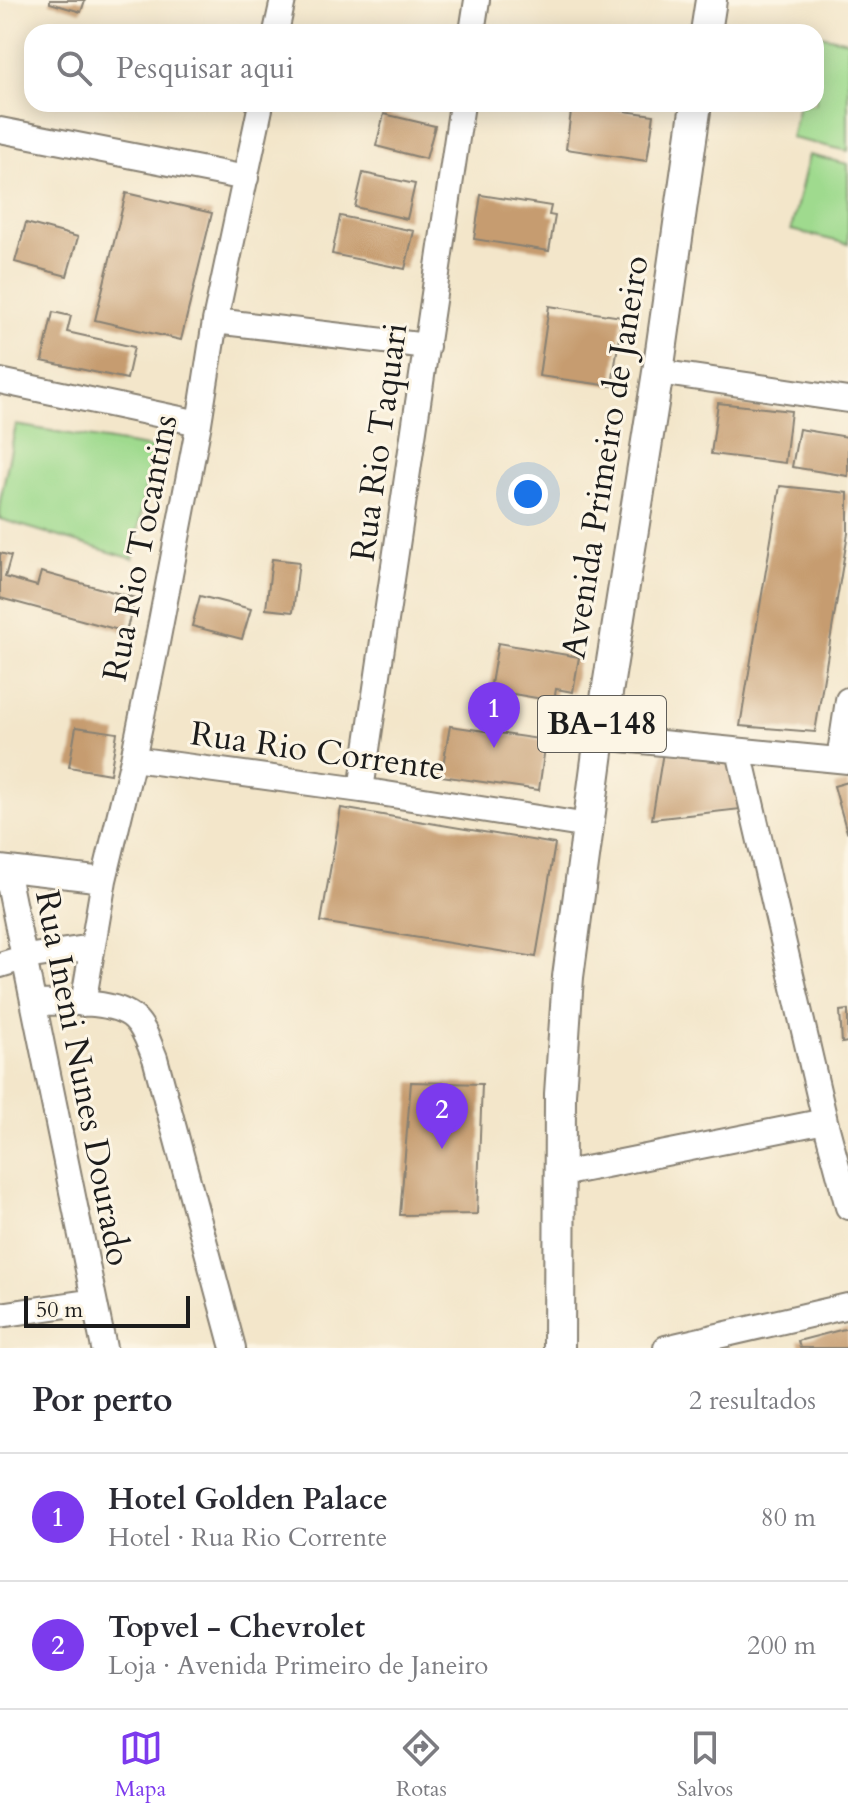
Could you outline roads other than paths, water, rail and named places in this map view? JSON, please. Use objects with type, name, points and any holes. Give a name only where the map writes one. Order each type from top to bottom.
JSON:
[{"type":"main road","points":[[707,24],[711,0]]},
{"type":"main road","name":"Avenida Primeiro de Janeiro","points":[[559,1348],[560,1094],[568,977],[600,737],[658,372],[695,112]]},
{"type":"street","points":[[278,24],[283,0]]},
{"type":"street","points":[[473,24],[477,0]]},
{"type":"street","name":"Rua Rio Tocantins","points":[[83,1004],[104,880],[133,759],[199,423],[215,321],[259,112]]},
{"type":"street","name":"Rua Rio Taquari","points":[[361,790],[461,112]]},
{"type":"street","points":[[0,130],[246,178]]},
{"type":"street","points":[[215,321],[427,346]]},
{"type":"street","points":[[658,372],[848,400]]},
{"type":"street","points":[[0,381],[199,423]]},
{"type":"street","points":[[600,737],[843,761],[848,700]]},
{"type":"street","points":[[739,751],[848,1207]]},
{"type":"street","name":"Rua Rio Corrente","points":[[133,759],[361,790],[588,826]]},
{"type":"street","points":[[3,868],[104,880]]},
{"type":"street","name":"Rua Ineni Nunes Dourado","points":[[3,868],[26,957],[104,1348]]},
{"type":"street","points":[[0,965],[26,957],[92,947]]},
{"type":"street","points":[[34,1003],[118,1008],[127,1012],[144,1031],[155,1058],[233,1348]]},
{"type":"street","points":[[561,1174],[825,1121]]},
{"type":"street","points":[[0,1315],[94,1301]]},
{"type":"street","points":[[666,1348],[848,1306]]},
{"type":"place","name":"Hotel Golden Palace","points":[[494,748]]},
{"type":"place","name":"Topvel - Chevrolet","points":[[442,1149]]}]
